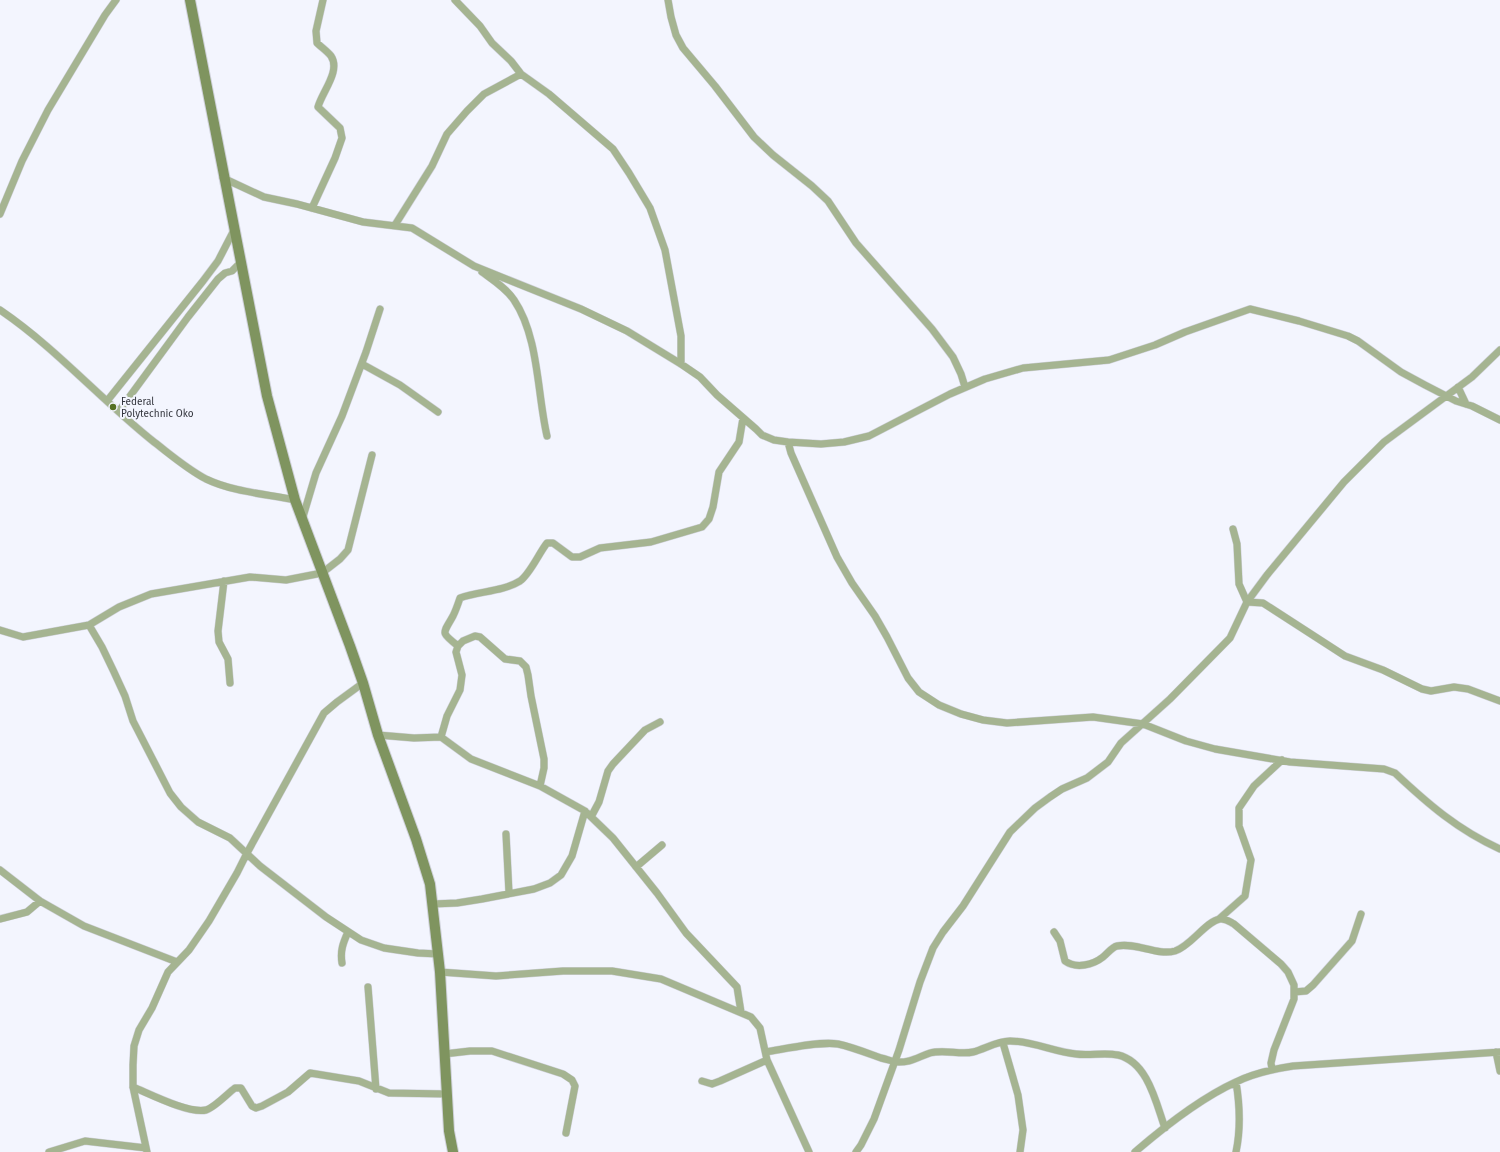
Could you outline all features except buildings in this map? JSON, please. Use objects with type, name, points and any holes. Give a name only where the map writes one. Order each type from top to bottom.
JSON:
[{"type":"main road","points":[[190,0],[223,178],[267,396],[295,500],[363,682],[378,735],[416,839],[430,884],[440,972],[449,1131],[453,1152]]},
{"type":"street","points":[[0,214],[22,161],[48,110],[105,15],[116,0]]},
{"type":"street","points":[[312,208],[335,158],[342,138],[340,128],[318,107],[321,97],[330,81],[334,66],[331,57],[316,43],[316,31],[323,0]]},
{"type":"street","points":[[455,0],[480,26],[492,43],[511,61],[521,74],[549,94],[613,149],[650,208],[665,250],[673,286],[681,336],[681,364]]},
{"type":"street","points":[[668,0],[676,35],[683,48],[715,86],[754,137],[773,155],[796,171],[828,201],[856,243],[932,329],[953,357],[965,387]]},
{"type":"street","points":[[395,225],[432,166],[447,134],[484,94],[521,74]]},
{"type":"street","points":[[223,178],[264,197],[363,222],[412,228],[474,266],[504,289],[513,298],[520,310],[533,349],[547,436]]},
{"type":"street","points":[[108,401],[218,261],[234,230]]},
{"type":"street","points":[[119,411],[218,279],[225,273],[232,271],[241,262]]},
{"type":"street","points":[[474,266],[627,331],[700,377],[717,395],[743,418],[762,434],[774,440],[821,444],[844,442],[869,436],[965,387],[985,379],[1023,368],[1109,360],[1250,309],[1348,336],[1358,341],[1401,372],[1446,396],[1500,420]]},
{"type":"street","points":[[0,310],[21,324],[132,424],[185,466],[207,479],[228,487],[295,500]]},
{"type":"street","points":[[180,310],[188,317]]},
{"type":"street","points":[[302,520],[316,473],[342,416],[362,364],[380,310]]},
{"type":"street","points":[[156,341],[165,348]]},
{"type":"street","points":[[856,1152],[862,1145],[874,1119],[895,1062],[920,982],[933,948],[963,906],[1010,832],[1035,808],[1050,797],[1062,789],[1087,778],[1108,762],[1121,743],[1170,699],[1230,638],[1247,602],[1348,477],[1384,442],[1472,377],[1500,350]]},
{"type":"street","points":[[362,364],[400,385],[438,412]]},
{"type":"street","points":[[1458,387],[1466,404]]},
{"type":"street","points":[[458,646],[447,637],[444,628],[453,616],[460,598],[470,594],[492,591],[520,580],[547,543],[553,543],[572,557],[580,557],[600,548],[651,542],[702,527],[709,519],[713,507],[719,472],[739,442],[743,418]]},
{"type":"street","points":[[788,442],[791,453],[837,557],[884,632],[908,678],[919,692],[939,705],[960,714],[983,720],[1007,723],[1093,717],[1143,724],[1186,741],[1215,749],[1282,760],[1384,769],[1395,773],[1452,823],[1480,840],[1500,849]]},
{"type":"street","points":[[0,630],[23,637],[89,626],[120,607],[150,594],[250,577],[286,580],[322,573],[340,559],[348,550],[372,455]]},
{"type":"street","points":[[1233,530],[1237,544],[1239,584],[1247,602]]},
{"type":"street","points":[[224,581],[218,631],[219,642],[228,659],[230,683]]},
{"type":"street","points":[[1247,602],[1263,603],[1345,656],[1383,670],[1422,689],[1431,691],[1454,687],[1468,688],[1500,701]]},
{"type":"street","points":[[89,626],[108,659],[125,696],[133,721],[170,793],[181,807],[198,822],[230,838],[260,866],[326,917],[361,940],[384,948],[418,953],[438,954]]},
{"type":"street","points":[[441,737],[447,716],[460,690],[462,675],[456,652],[458,646],[463,641],[474,636],[480,637],[505,659],[520,661],[526,667],[544,759],[544,768],[540,786]]},
{"type":"street","points":[[49,1152],[85,1141],[147,1150],[133,1087],[134,1052],[139,1030],[152,1008],[168,972],[188,950],[209,921],[237,873],[324,713],[363,682]]},
{"type":"street","points":[[433,904],[457,903],[534,889],[550,883],[561,874],[572,856],[588,814],[599,802],[608,771],[645,730],[660,722]]},
{"type":"street","points":[[378,735],[414,738],[441,737],[471,759],[540,786],[588,814],[613,838],[657,893],[686,933],[737,987],[741,1012]]},
{"type":"street","points":[[1054,932],[1060,941],[1064,958],[1073,965],[1083,965],[1102,958],[1117,946],[1160,951],[1176,950],[1186,945],[1245,896],[1251,860],[1239,826],[1239,808],[1254,786],[1282,760]]},
{"type":"street","points":[[506,834],[509,893]]},
{"type":"street","points":[[636,867],[662,845]]},
{"type":"street","points":[[0,870],[40,901],[84,926],[177,962]]},
{"type":"street","points":[[0,919],[27,912],[40,901]]},
{"type":"street","points":[[1294,992],[1306,991],[1313,985],[1352,941],[1361,914]]},
{"type":"street","points":[[1219,919],[1226,919],[1234,924],[1281,964],[1291,976],[1294,999],[1274,1050],[1271,1063],[1272,1069]]},
{"type":"street","points":[[342,963],[340,954],[343,942],[348,932]]},
{"type":"street","points":[[440,972],[496,976],[563,971],[612,970],[661,979],[751,1016],[760,1028],[767,1060],[809,1152]]},
{"type":"street","points":[[368,987],[376,1089]]},
{"type":"street","points":[[766,1052],[828,1043],[838,1044],[895,1062],[911,1061],[930,1053],[941,1051],[972,1052],[984,1047],[1011,1041],[1062,1052],[1078,1054],[1110,1054],[1127,1058],[1138,1066],[1146,1078],[1165,1128]]},
{"type":"street","points":[[1003,1042],[1018,1094],[1024,1130],[1020,1152]]},
{"type":"street","points":[[444,1054],[492,1050],[563,1074],[572,1080],[575,1086],[566,1133]]},
{"type":"street","points":[[1135,1152],[1193,1107],[1236,1082],[1272,1069],[1293,1066],[1498,1052],[1500,1071]]},
{"type":"street","points":[[702,1081],[712,1084],[720,1082],[767,1060]]},
{"type":"street","points":[[133,1087],[177,1106],[200,1111],[208,1110],[235,1088],[240,1088],[252,1106],[256,1108],[262,1106],[288,1092],[310,1073],[359,1081],[389,1093],[447,1094]]},
{"type":"street","points":[[1236,1082],[1240,1108],[1239,1140],[1236,1152]]},
{"type":"place","name":"Federal Polytechnic Oko","points":[[113,407]]}]
